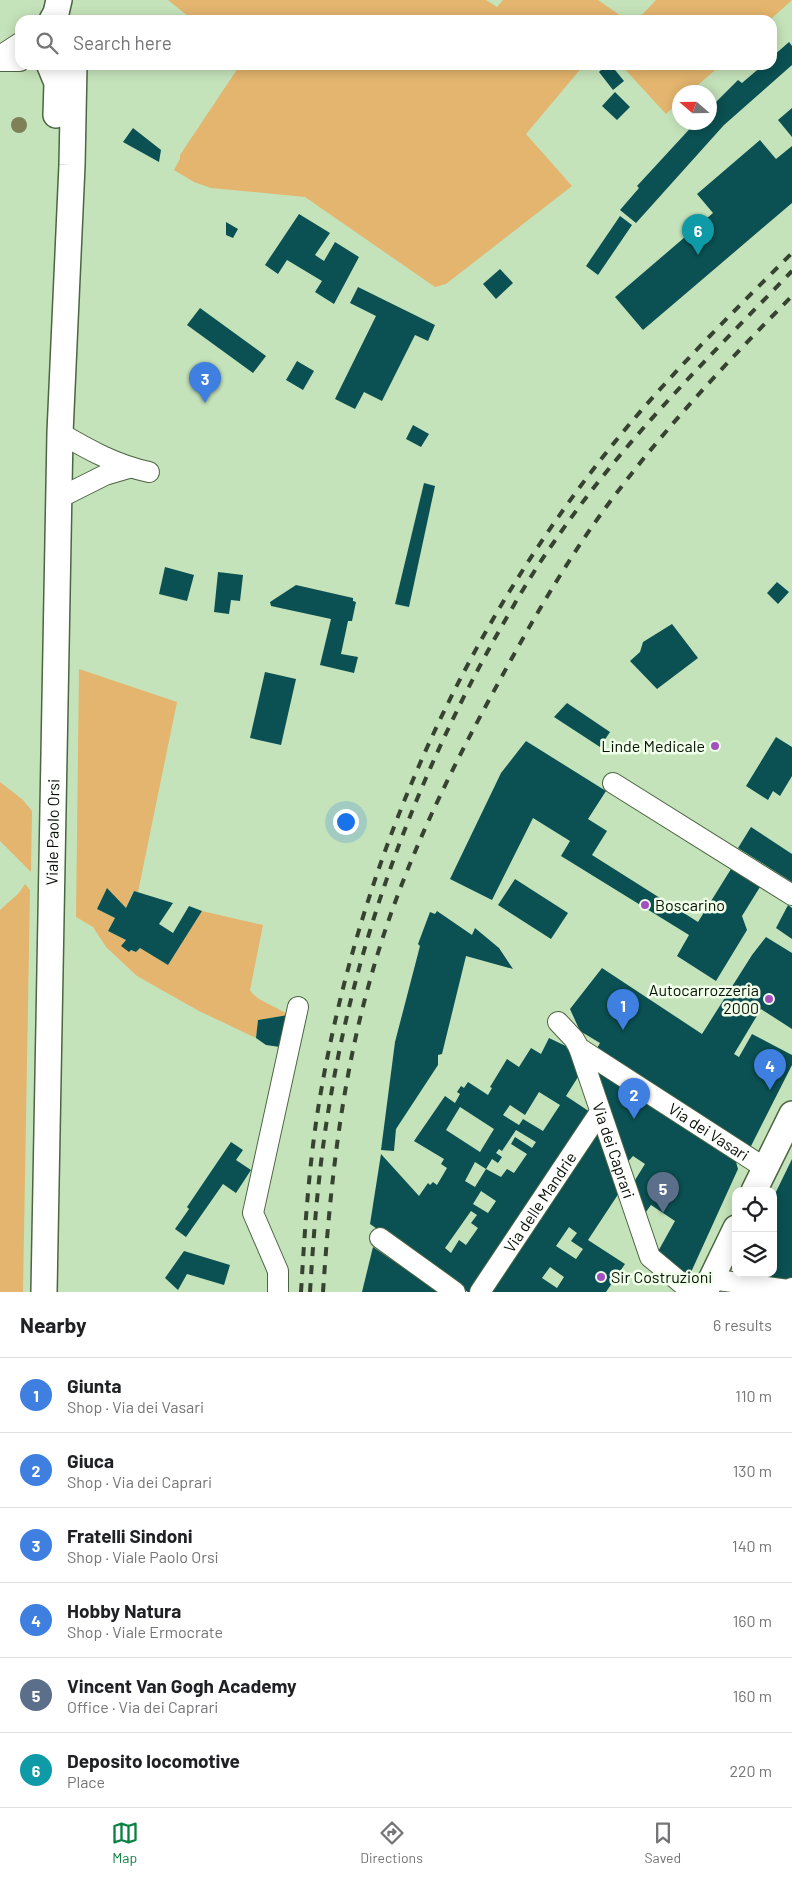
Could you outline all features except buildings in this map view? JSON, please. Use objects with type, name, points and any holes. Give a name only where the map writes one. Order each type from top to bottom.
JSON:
[{"type":"main road","points":[[55,15],[59,0]]},
{"type":"main road","points":[[73,15],[74,0]]},
{"type":"main road","name":"Viale Paolo Orsi","points":[[44,1292],[62,372],[55,163],[58,70]]},
{"type":"main road","points":[[756,1187],[792,1114]]},
{"type":"main road","points":[[703,1288],[734,1232]]},
{"type":"street","points":[[0,56],[15,46]]},
{"type":"street","points":[[0,61],[15,61]]},
{"type":"street","points":[[60,433],[84,447],[129,468],[149,472]]},
{"type":"street","points":[[59,498],[105,475],[129,468]]},
{"type":"street","points":[[613,783],[792,895]]},
{"type":"street","points":[[278,1292],[278,1271],[253,1213],[298,1007]]},
{"type":"street","name":"Via dei Vasari","points":[[558,1022],[574,1039],[579,1048],[765,1168]]},
{"type":"street","name":"Via dei Caprari","points":[[579,1048],[650,1257],[703,1288]]},
{"type":"street","name":"Via delle Mandrie","points":[[480,1292],[600,1112]]},
{"type":"street","points":[[380,1238],[455,1292]]},
{"type":"street","points":[[703,1288],[788,1290],[792,1288]]},
{"type":"shaded area","points":[[168,0],[486,0],[497,7],[503,0],[598,0],[620,15],[187,15]]},
{"type":"shaded area","points":[[656,0],[792,0],[776,15],[642,15]]},
{"type":"shaded area","points":[[237,70],[580,70],[526,134],[572,186],[446,284],[435,287],[305,197],[211,188],[194,182],[174,170],[180,155]]},
{"type":"shaded area","points":[[626,70],[715,70],[698,85],[672,85],[672,108],[666,114]]},
{"type":"shaded area","points":[[79,669],[177,702],[138,892],[133,891],[126,908],[107,889],[97,909],[115,918],[108,931],[126,940],[122,946],[129,951],[136,952],[140,948],[168,965],[202,911],[263,925],[250,990],[257,998],[288,1015],[258,1020],[256,1038],[199,1011],[137,976],[106,947],[93,927],[76,917]]},
{"type":"shaded area","points":[[0,782],[23,800],[32,811],[31,872],[0,841]]},
{"type":"shaded area","points":[[25,884],[30,890],[23,1292],[0,1292],[0,910],[19,893]]},
{"type":"railway","points":[[301,1292],[313,1146],[320,1097],[337,1012],[360,928],[387,846],[419,765],[456,687],[498,611],[544,537],[595,467],[665,383],[792,253]]},
{"type":"railway","points":[[310,1292],[323,1148],[330,1101],[356,979],[394,859],[442,743],[469,686],[512,608],[539,564],[580,505],[667,401],[792,271]]},
{"type":"railway","points":[[323,1292],[338,1136],[359,1022],[394,904],[443,789],[528,629],[588,532],[642,461],[683,412],[792,296]]},
{"type":"place","name":"Deposito locomotive","points":[[698,255]]},
{"type":"place","name":"Fratelli Sindoni","points":[[205,403]]},
{"type":"place","name":"Linde Medicale","points":[[715,746]]},
{"type":"place","name":"Boscarino","points":[[645,905]]},
{"type":"place","name":"Autocarrozzeria 2000","points":[[769,999]]},
{"type":"place","name":"Giunta","points":[[623,1030]]},
{"type":"place","name":"Hobby Natura","points":[[770,1090]]},
{"type":"place","name":"Giuca","points":[[634,1119]]},
{"type":"place","name":"Vincent Van Gogh Academy","points":[[663,1213]]},
{"type":"place","name":"Sir Costruzioni","points":[[601,1277]]}]
